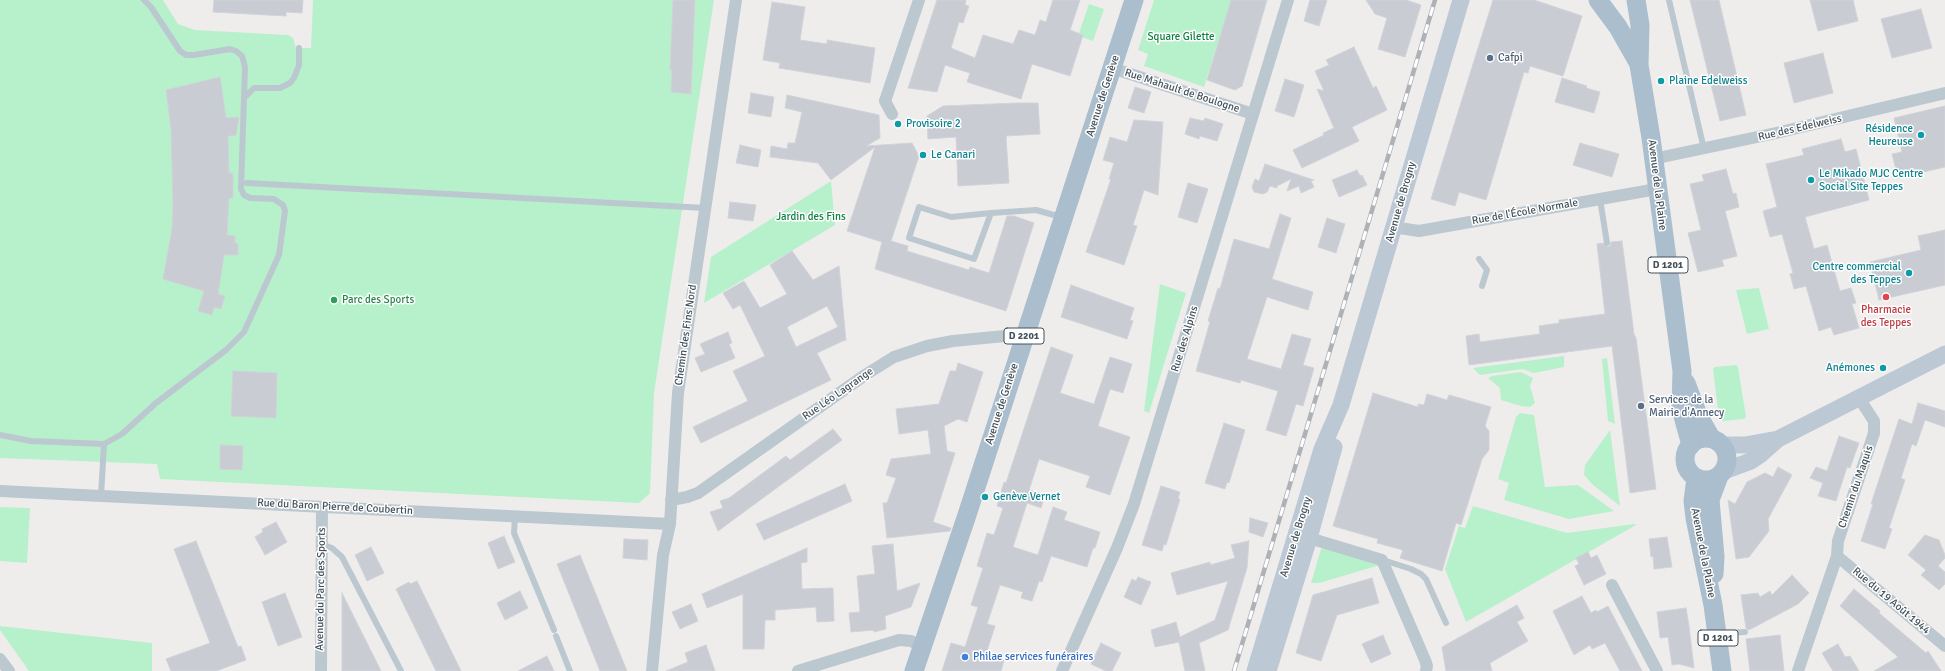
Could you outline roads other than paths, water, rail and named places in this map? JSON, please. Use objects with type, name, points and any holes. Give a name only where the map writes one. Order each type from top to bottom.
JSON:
[{"type":"main road","name":"Avenue de Genève","points":[[914,671],[1134,0]]},
{"type":"main road","name":"Avenue de Brogny","points":[[1255,671],[1322,450],[1341,405],[1461,0]]},
{"type":"main road","points":[[1598,0],[1615,24],[1639,65]]},
{"type":"main road","name":"Avenue de la Plaine","points":[[1636,0],[1640,25],[1639,65],[1654,159],[1682,371],[1681,409],[1691,444]]},
{"type":"main road","points":[[1778,439],[1745,445],[1717,442],[1702,438],[1691,444],[1685,456],[1686,465],[1690,473],[1696,478],[1712,480],[1760,455],[1778,439],[1945,354]]},
{"type":"main road","name":"Avenue de la Plaine","points":[[1682,371],[1698,415],[1717,442]]},
{"type":"main road","name":"Avenue de Brogny","points":[[1268,671],[1333,454],[1341,405]]},
{"type":"main road","points":[[1717,442],[1728,456],[1727,464],[1721,474]]},
{"type":"main road","name":"Avenue de la Plaine","points":[[1714,605],[1715,557],[1710,500],[1721,474]]},
{"type":"main road","name":"Avenue de la Plaine","points":[[1696,478],[1694,493],[1695,518],[1714,605],[1722,671]]},
{"type":"street","name":"Chemin des Fins Nord","points":[[652,671],[663,555],[670,524],[678,393],[736,0]]},
{"type":"street","points":[[892,114],[885,101],[919,0]]},
{"type":"street","name":"Rue des Alpins","points":[[1062,671],[1132,511],[1288,0]]},
{"type":"street","name":"Rue Mahault de Boulogne","points":[[1112,68],[1253,114]]},
{"type":"street","name":"Rue des Edelweiss","points":[[1654,159],[1704,149],[1945,93]]},
{"type":"street","name":"Rue de l'École Normale","points":[[1394,227],[1403,230],[1419,231],[1658,189]]},
{"type":"street","name":"Rue Léo Lagrange","points":[[671,500],[698,493],[870,372],[894,357],[928,346],[953,341],[1005,336],[1023,340]]},
{"type":"street","name":"Chemin du Maquis","points":[[1798,671],[1837,556],[1838,541],[1874,433],[1874,422],[1859,398]]},
{"type":"street","name":"Rue du Baron Pierre de Coubertin","points":[[0,491],[670,524]]},
{"type":"street","name":"Avenue du Parc des Sports","points":[[320,671],[322,506]]},
{"type":"street","points":[[1309,538],[1382,560],[1425,660],[1427,671]]},
{"type":"street","name":"Rue du 19 Août 1944","points":[[1837,556],[1945,646]]},
{"type":"street","points":[[1612,585],[1657,671]]},
{"type":"street","points":[[798,671],[899,640],[911,641],[922,647]]},
{"type":"street","points":[[0,659],[8,671]]},
{"type":"lane","points":[[0,435],[31,441],[104,444],[122,434],[156,404],[237,340],[249,324],[276,262],[282,241],[285,211],[283,205],[280,201],[250,198],[244,195],[241,189],[245,62],[240,53],[230,49],[194,56],[186,55],[180,51],[151,7],[144,0]]},
{"type":"lane","points":[[1669,0],[1704,149]]},
{"type":"lane","points":[[244,98],[254,88],[280,88],[290,83],[297,72],[299,48]]},
{"type":"lane","points":[[247,183],[705,208]]},
{"type":"lane","points":[[1600,199],[1607,243]]},
{"type":"lane","points":[[991,213],[974,259],[909,238],[919,207],[951,217],[991,213],[1036,210],[1063,218]]},
{"type":"lane","points":[[1479,259],[1487,270],[1482,286]]},
{"type":"lane","points":[[101,496],[104,444]]},
{"type":"lane","points":[[515,516],[514,534],[554,630]]},
{"type":"lane","points":[[1300,522],[1309,538]]},
{"type":"lane","points":[[321,544],[332,548],[342,557],[400,671]]},
{"type":"lane","points":[[1382,560],[1411,569],[1421,574],[1426,579],[1446,623]]},
{"type":"lane","points":[[1717,633],[1746,632]]},
{"type":"lane","points":[[556,636],[570,671]]},
{"type":"railway","points":[[1234,671],[1435,0]]},
{"type":"place","name":"Cafpi","points":[[1490,58]]},
{"type":"place","name":"Plaine Edelweiss","points":[[1661,81]]},
{"type":"place","name":"Provisoire 2","points":[[898,124]]},
{"type":"place","name":"Résidence Heureuse","points":[[1921,135]]},
{"type":"place","name":"Le Canari","points":[[923,155]]},
{"type":"place","name":"Le Mikado MJC Centre Social Site Teppes","points":[[1811,180]]},
{"type":"place","name":"Centre commercial des Teppes","points":[[1909,273]]},
{"type":"place","name":"Pharmacie des Teppes","points":[[1886,297]]},
{"type":"place","name":"Parc des Sports","points":[[334,300]]},
{"type":"place","name":"Anémones","points":[[1883,368]]},
{"type":"place","name":"Services de la Mairie d'Annecy","points":[[1641,406]]},
{"type":"place","name":"Genève Vernet","points":[[985,497]]},
{"type":"place","name":"Philae services funéraires","points":[[965,657]]},
{"type":"park label","name":"Square Gilette","points":[[1181,37]]},
{"type":"park label","name":"Jardin des Fins","points":[[811,217]]}]
